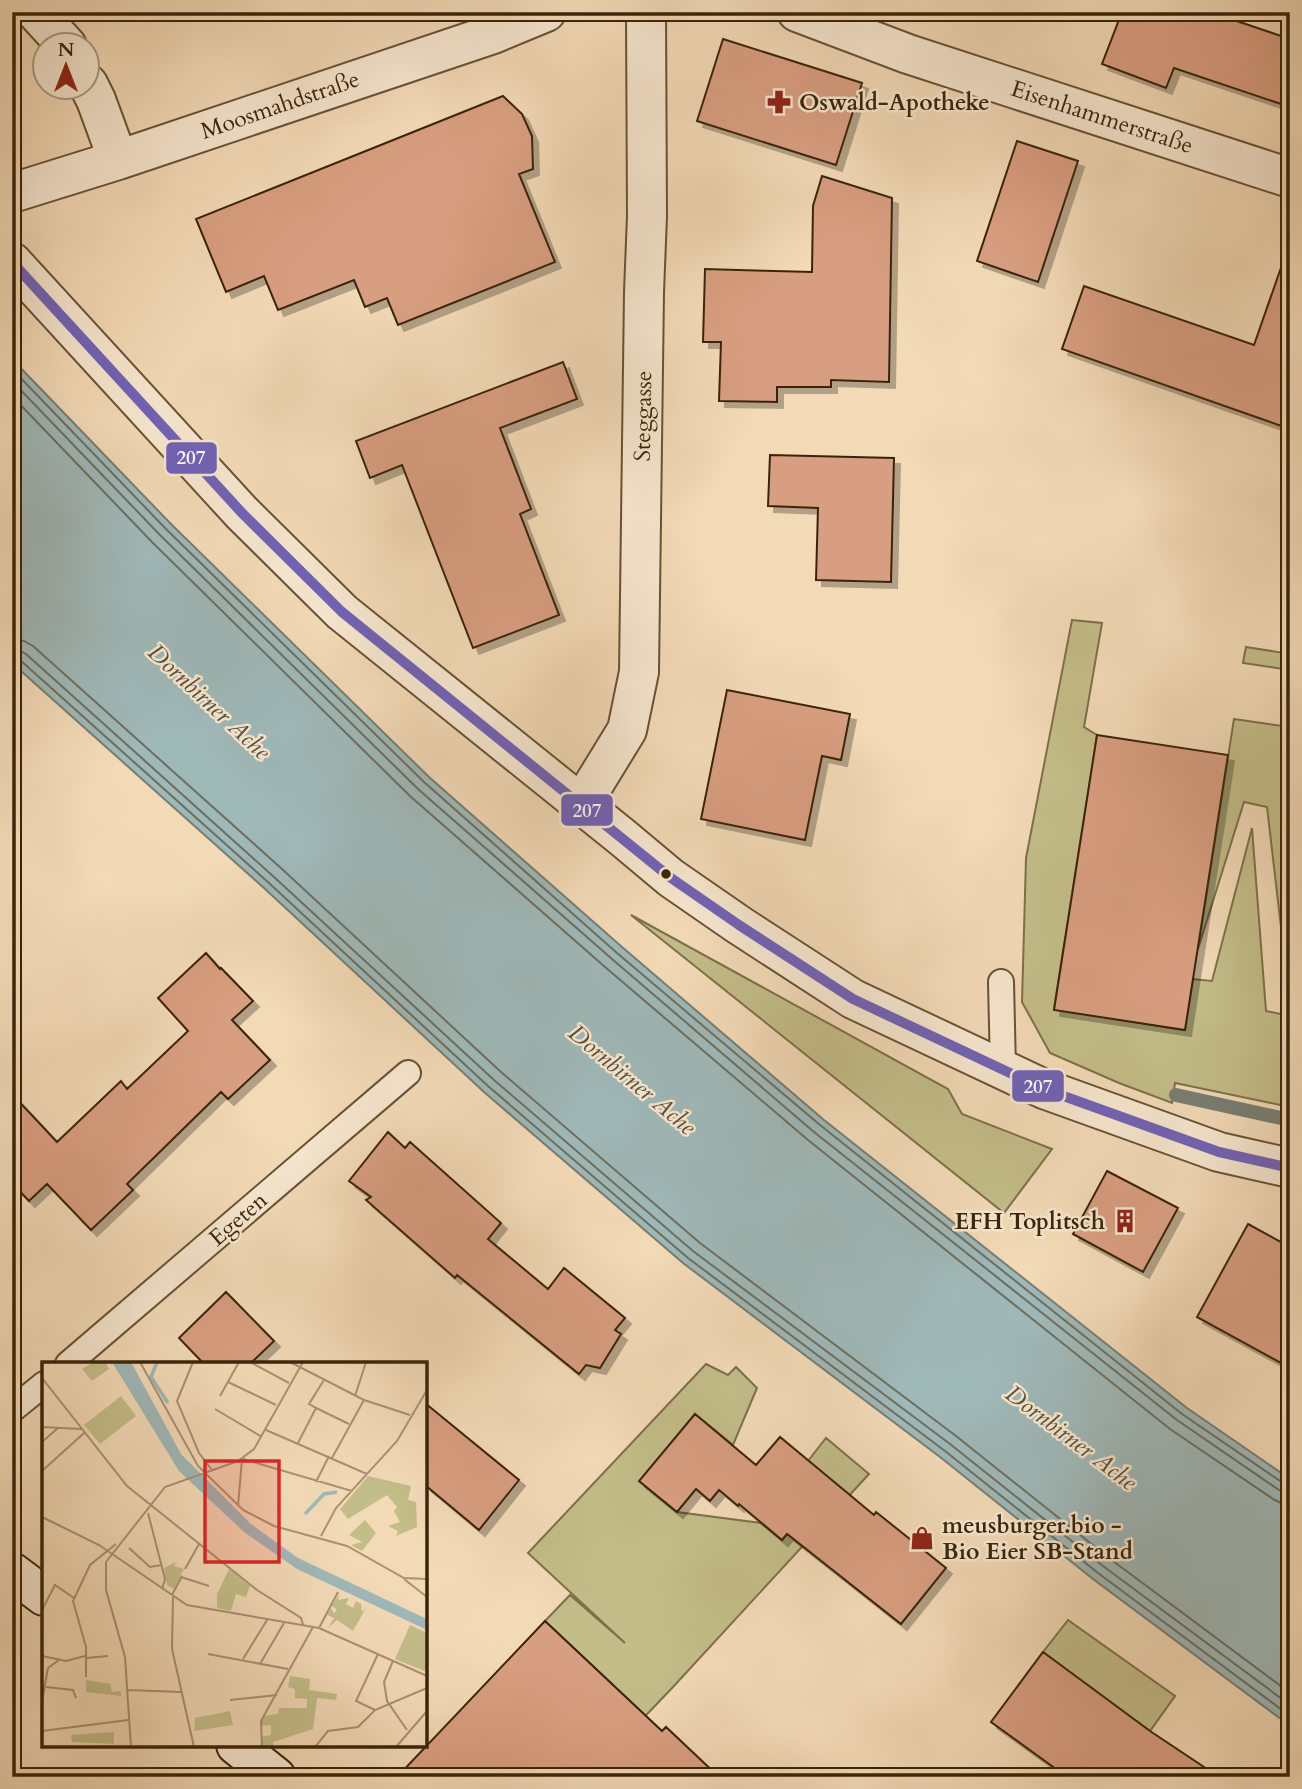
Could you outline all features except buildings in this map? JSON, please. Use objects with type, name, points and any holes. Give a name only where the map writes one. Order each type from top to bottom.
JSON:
[{"type":"street","points":[[36,12],[54,32]]},
{"type":"street","name":"Moosmahdstraße","points":[[12,193],[493,34],[546,12]]},
{"type":"street","name":"Steggasse","points":[[581,806],[627,730],[639,672],[647,202],[646,12]]},
{"type":"street","name":"Eisenhammerstraße","points":[[797,12],[908,54],[1290,178]]},
{"type":"street","points":[[97,102],[118,160]]},
{"type":"street","points":[[12,262],[242,513],[342,612],[671,878],[853,999],[1044,1088],[1219,1152],[1290,1168]]},
{"type":"street","points":[[12,1572],[42,1594]]},
{"type":"street","points":[[238,1747],[276,1777]]},
{"type":"lane","points":[[1001,982],[1003,1069]]},
{"type":"lane","name":"Egeten","points":[[70,1362],[408,1073]]},
{"type":"lane","points":[[12,1410],[42,1386]]},
{"type":"shaded area","points":[[1072,620],[1102,623],[1084,727],[1097,735],[1054,1009],[1185,1030],[1193,979],[1212,981],[1252,828],[1266,1011],[1290,1016],[1290,1107],[1175,1083],[1172,1103],[1119,1083],[1050,1053],[1022,1002],[1026,858]]},
{"type":"shaded area","points":[[1246,647],[1290,654],[1290,670],[1243,663]]},
{"type":"shaded area","points":[[1234,719],[1290,727],[1290,877],[1281,927],[1267,807],[1244,802],[1198,949]]},
{"type":"shaded area","points":[[631,915],[948,1089],[962,1114],[1052,1149],[1004,1213]]},
{"type":"shaded area","points":[[706,1364],[728,1375],[736,1367],[757,1388],[733,1445],[695,1414],[640,1481],[677,1512],[761,1523],[782,1540],[831,1480],[808,1461],[826,1438],[869,1474],[587,1777],[613,1685],[545,1621],[570,1595],[625,1643],[528,1553]]},
{"type":"shaded area","points":[[1068,1620],[1175,1696],[1150,1731],[1043,1652]]},
{"type":"water","name":"Dornbirner Ache","points":[[12,359],[171,524],[429,777],[622,947],[824,1120],[1187,1408],[1290,1479],[1290,1724],[1093,1579],[940,1457],[683,1263],[484,1092],[264,888],[12,663]]},
{"type":"waterway","points":[[1176,1095],[1290,1120]]},
{"type":"transit line","name":"207","points":[[12,262],[242,513],[342,612],[671,878],[853,999],[1044,1089],[1219,1152],[1290,1168]]},
{"type":"place","name":"Oswald-Apotheke","points":[[779,102]]},
{"type":"place","name":"EFH Toplitsch","points":[[1125,1221]]},
{"type":"place","name":"meusburger.bio - Bio Eier SB-Stand","points":[[922,1538]]}]
